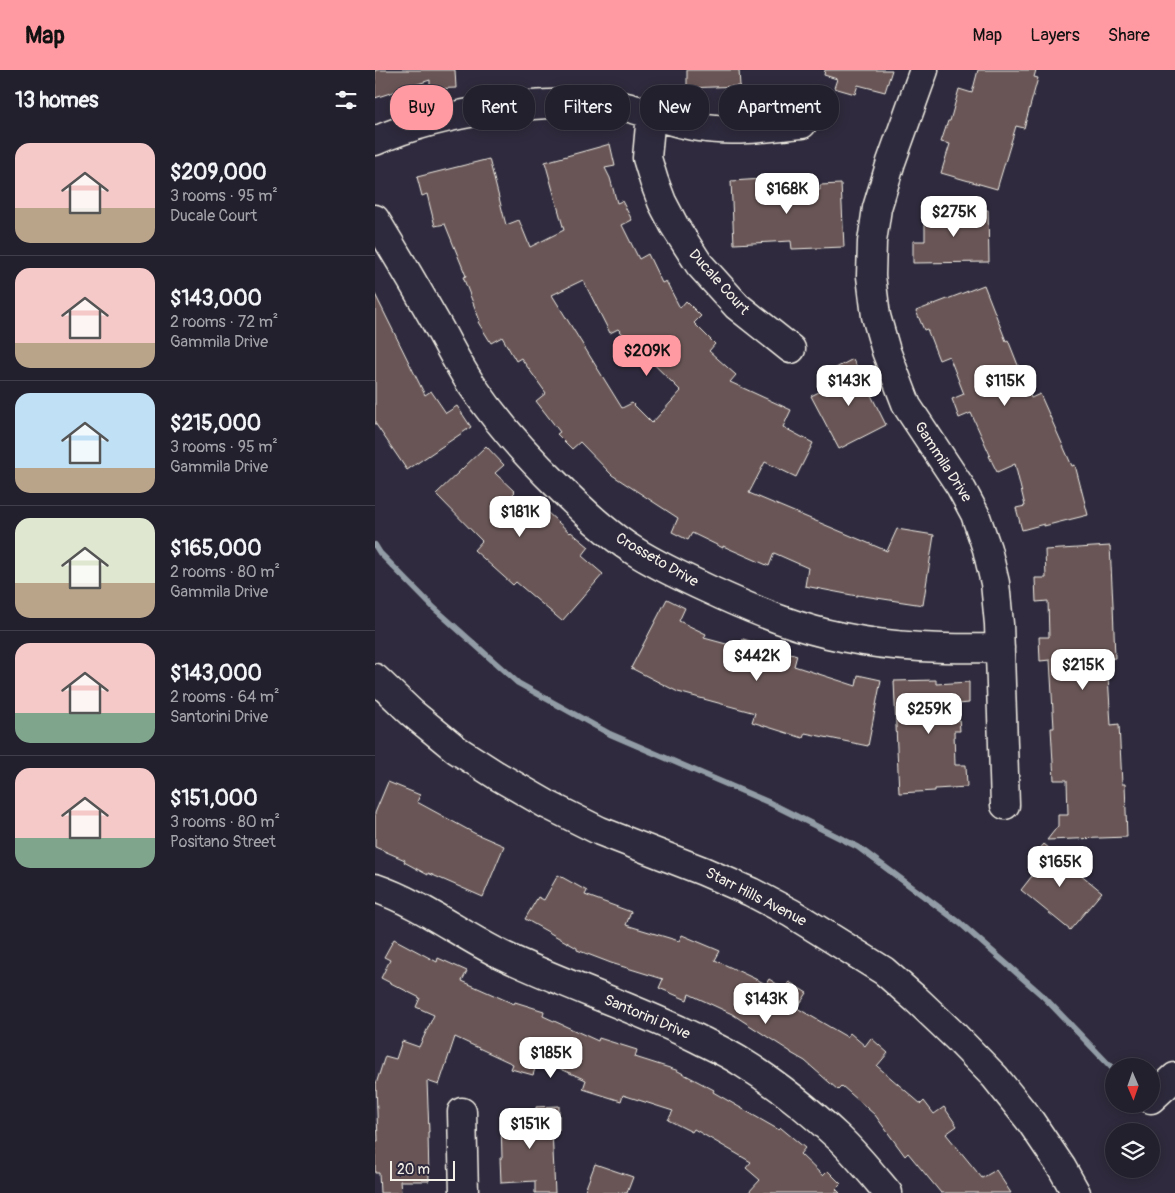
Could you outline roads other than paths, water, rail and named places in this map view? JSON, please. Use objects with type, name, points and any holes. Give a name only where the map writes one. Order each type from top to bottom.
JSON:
[{"type":"street","name":"Gammila Drive","points":[[924,70],[891,162],[877,208],[872,242],[871,267],[876,316],[886,351],[907,406],[960,486],[975,514],[987,549],[995,583],[999,624],[1005,805]]},
{"type":"street","points":[[375,141],[389,135],[463,114],[503,108],[560,104],[597,104],[623,106],[640,111]]},
{"type":"street","name":"Ducale Court","points":[[650,130],[647,158],[654,181],[674,225],[699,264],[737,306],[791,349]]},
{"type":"street","name":"Crosseto Drive","points":[[375,219],[470,383],[495,416],[531,460],[567,496],[600,526],[635,551],[667,570],[745,606],[809,629],[842,638],[902,646],[966,649],[1000,648]]},
{"type":"street","name":"Starr Hills Avenue","points":[[375,678],[412,713],[457,750],[496,776],[600,831],[703,871],[791,912],[884,971],[924,1006],[995,1077],[1031,1122],[1062,1168],[1076,1193]]},
{"type":"street","name":"Santorini Drive","points":[[375,888],[408,901],[500,954],[667,1024],[742,1062],[778,1087],[839,1138],[866,1166],[888,1193]]},
{"type":"street","points":[[1160,1091],[1175,1077]]},
{"type":"street","points":[[462,1112],[464,1193]]},
{"type":"waterway","points":[[375,545],[380,553],[434,608],[518,683],[610,734],[768,802],[858,847],[960,923],[1043,996],[1105,1061]]}]
